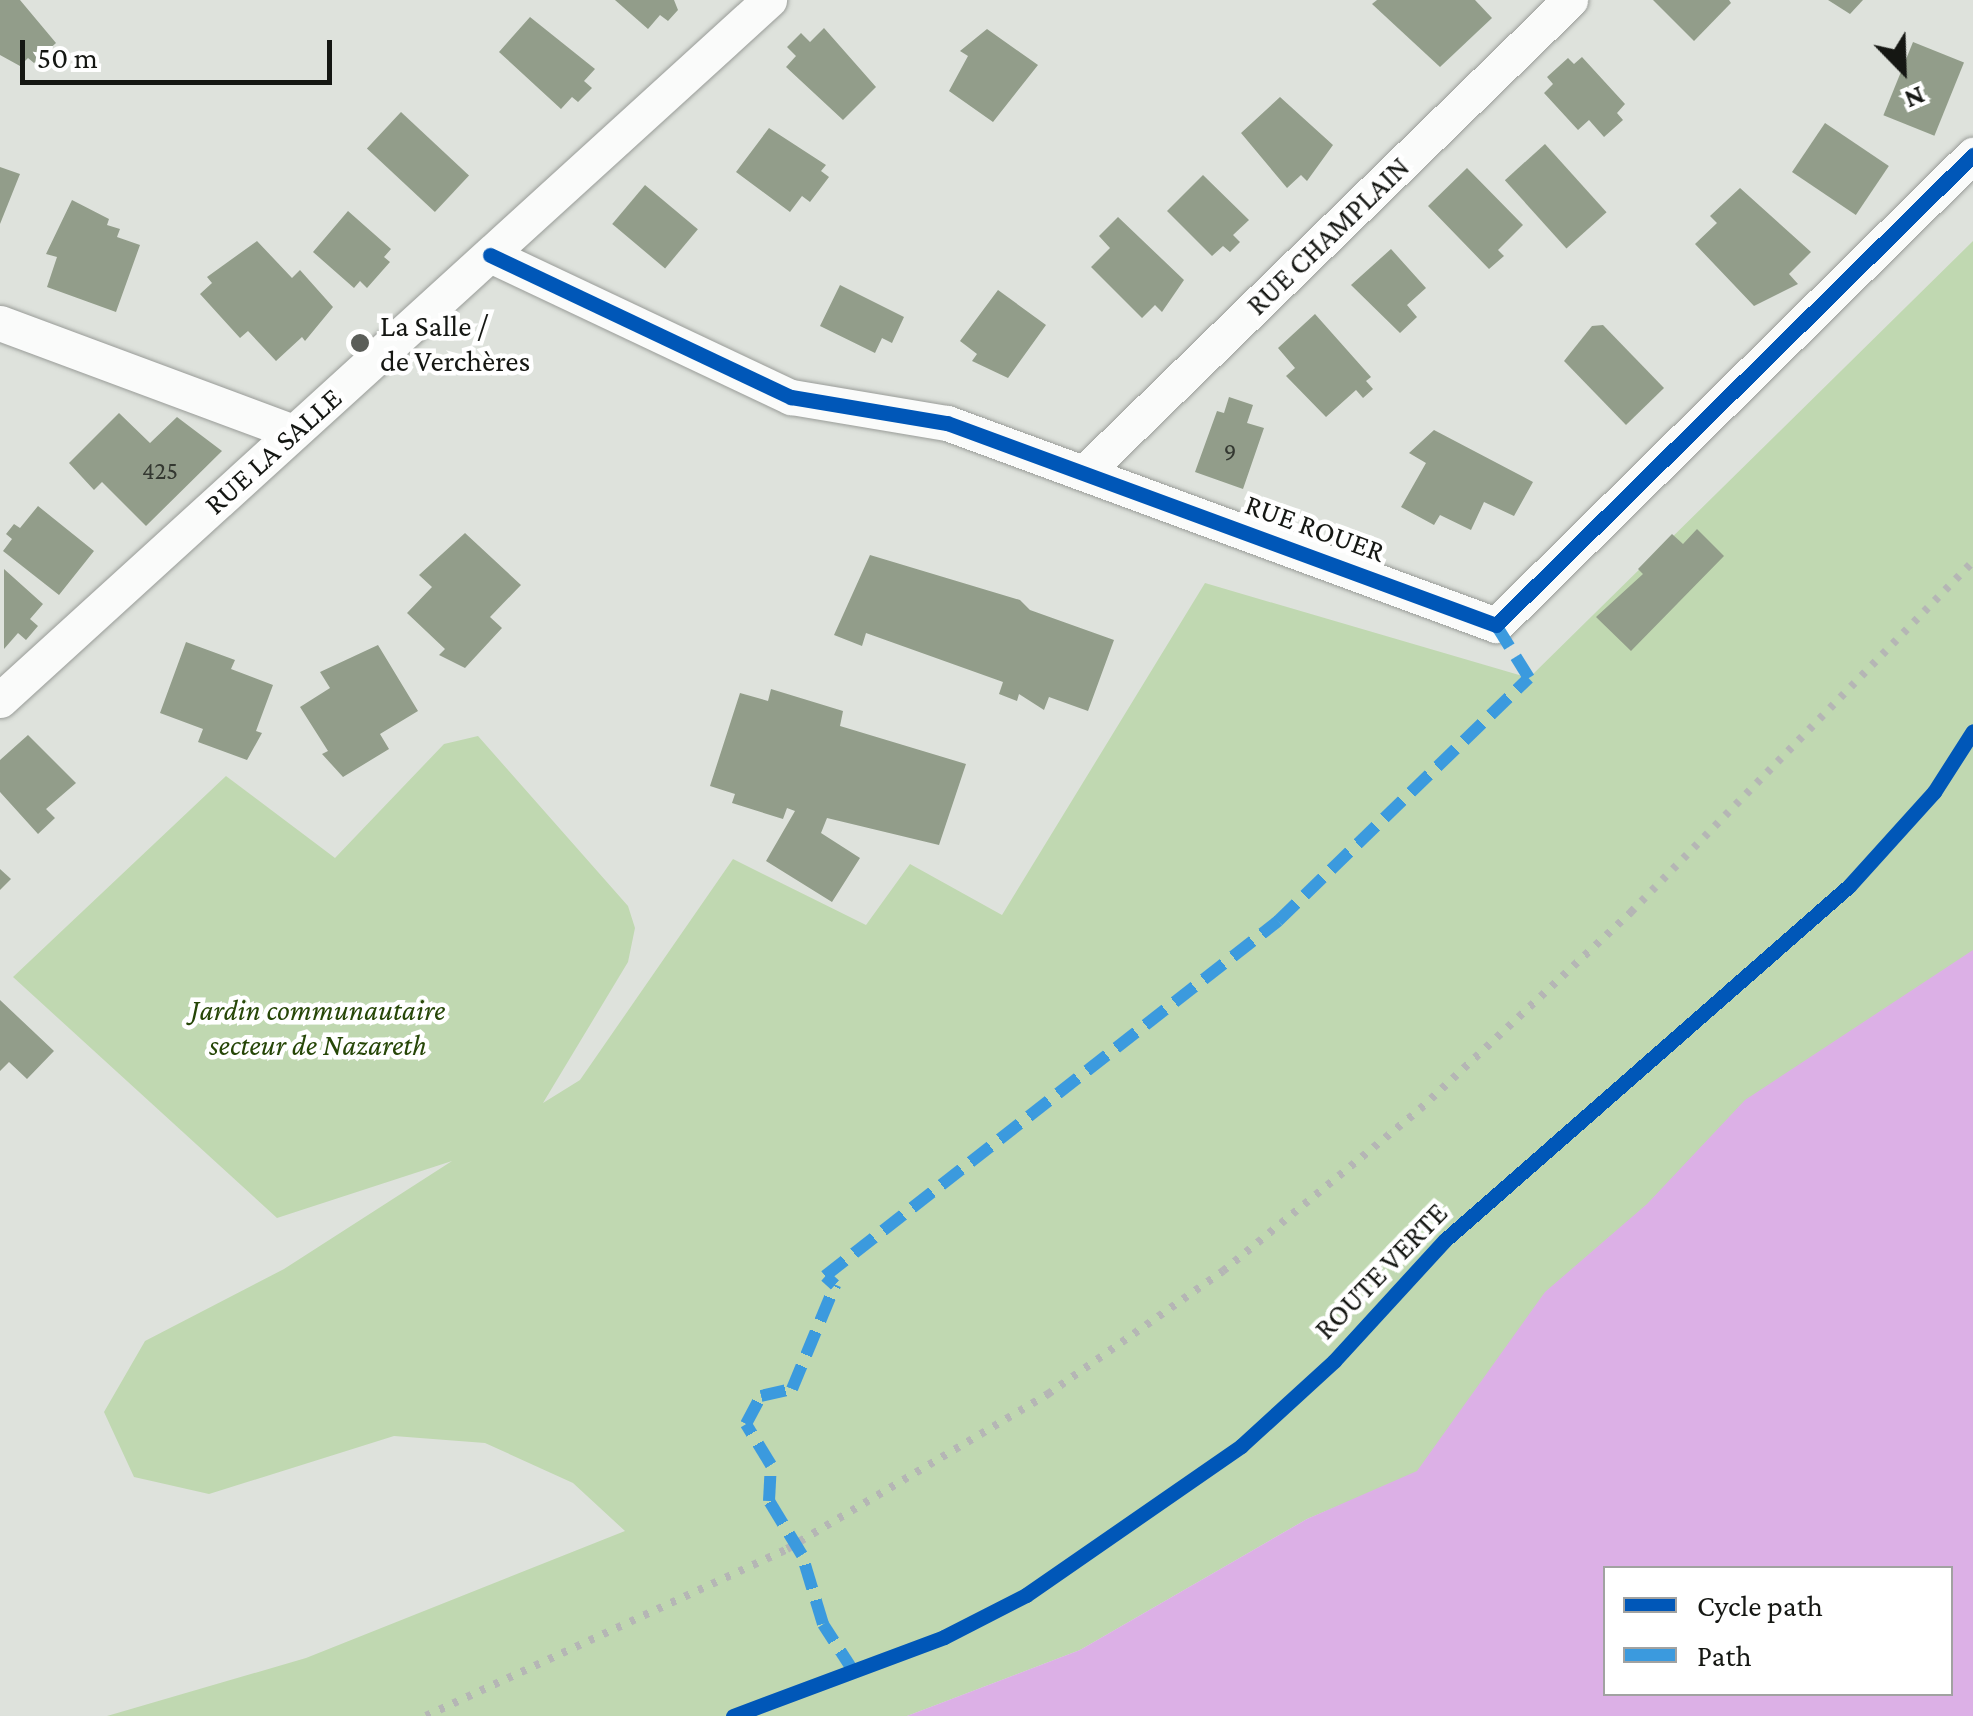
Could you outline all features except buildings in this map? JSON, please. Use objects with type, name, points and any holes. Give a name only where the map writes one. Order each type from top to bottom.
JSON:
[{"type":"street","name":"RUE LA SALLE","points":[[0,700],[769,0]]},
{"type":"street","name":"RUE CHAMPLAIN","points":[[1085,472],[1570,0]]},
{"type":"street","name":"RUE ROUER","points":[[490,255],[791,397],[948,423],[1496,625],[1973,155]]},
{"type":"street","points":[[0,322],[293,432]]},
{"type":"green space","name":"Jardin communautaire secteur de Nazareth","points":[[1973,241],[1973,1240],[1307,1519],[1080,1650],[907,1716],[107,1716],[306,1658],[625,1531],[573,1483],[485,1443],[394,1436],[209,1494],[134,1477],[104,1412],[145,1341],[284,1269],[452,1161],[277,1218],[13,977],[226,776],[335,858],[444,744],[478,736],[628,906],[635,928],[628,962],[543,1103],[580,1080],[733,859],[866,925],[910,864],[1002,915],[1205,583],[1529,678]]},
{"type":"shaded area","points":[[1973,950],[1973,1716],[907,1716],[1080,1650],[1307,1519],[1417,1471],[1545,1292],[1647,1204],[1745,1100]]},
{"type":"railway","points":[[426,1716],[787,1549],[1048,1394],[1223,1271],[1420,1109],[1631,912],[1973,562]]},
{"type":"marked path","points":[[854,1672],[823,1624],[802,1555],[769,1501],[771,1465],[746,1424],[761,1396],[792,1389],[835,1285],[825,1276],[1278,921],[1529,678],[1496,625]]},
{"type":"cycle path","points":[[490,255],[791,397],[947,423],[1496,625],[1973,155]]},
{"type":"cycle path","name":"ROUTE VERTE","points":[[733,1716],[944,1637],[1026,1595],[1241,1446],[1334,1361],[1445,1240],[1849,886],[1934,792],[1973,731]]},
{"type":"place","name":"La Salle / de Verchères","points":[[360,343]]}]
